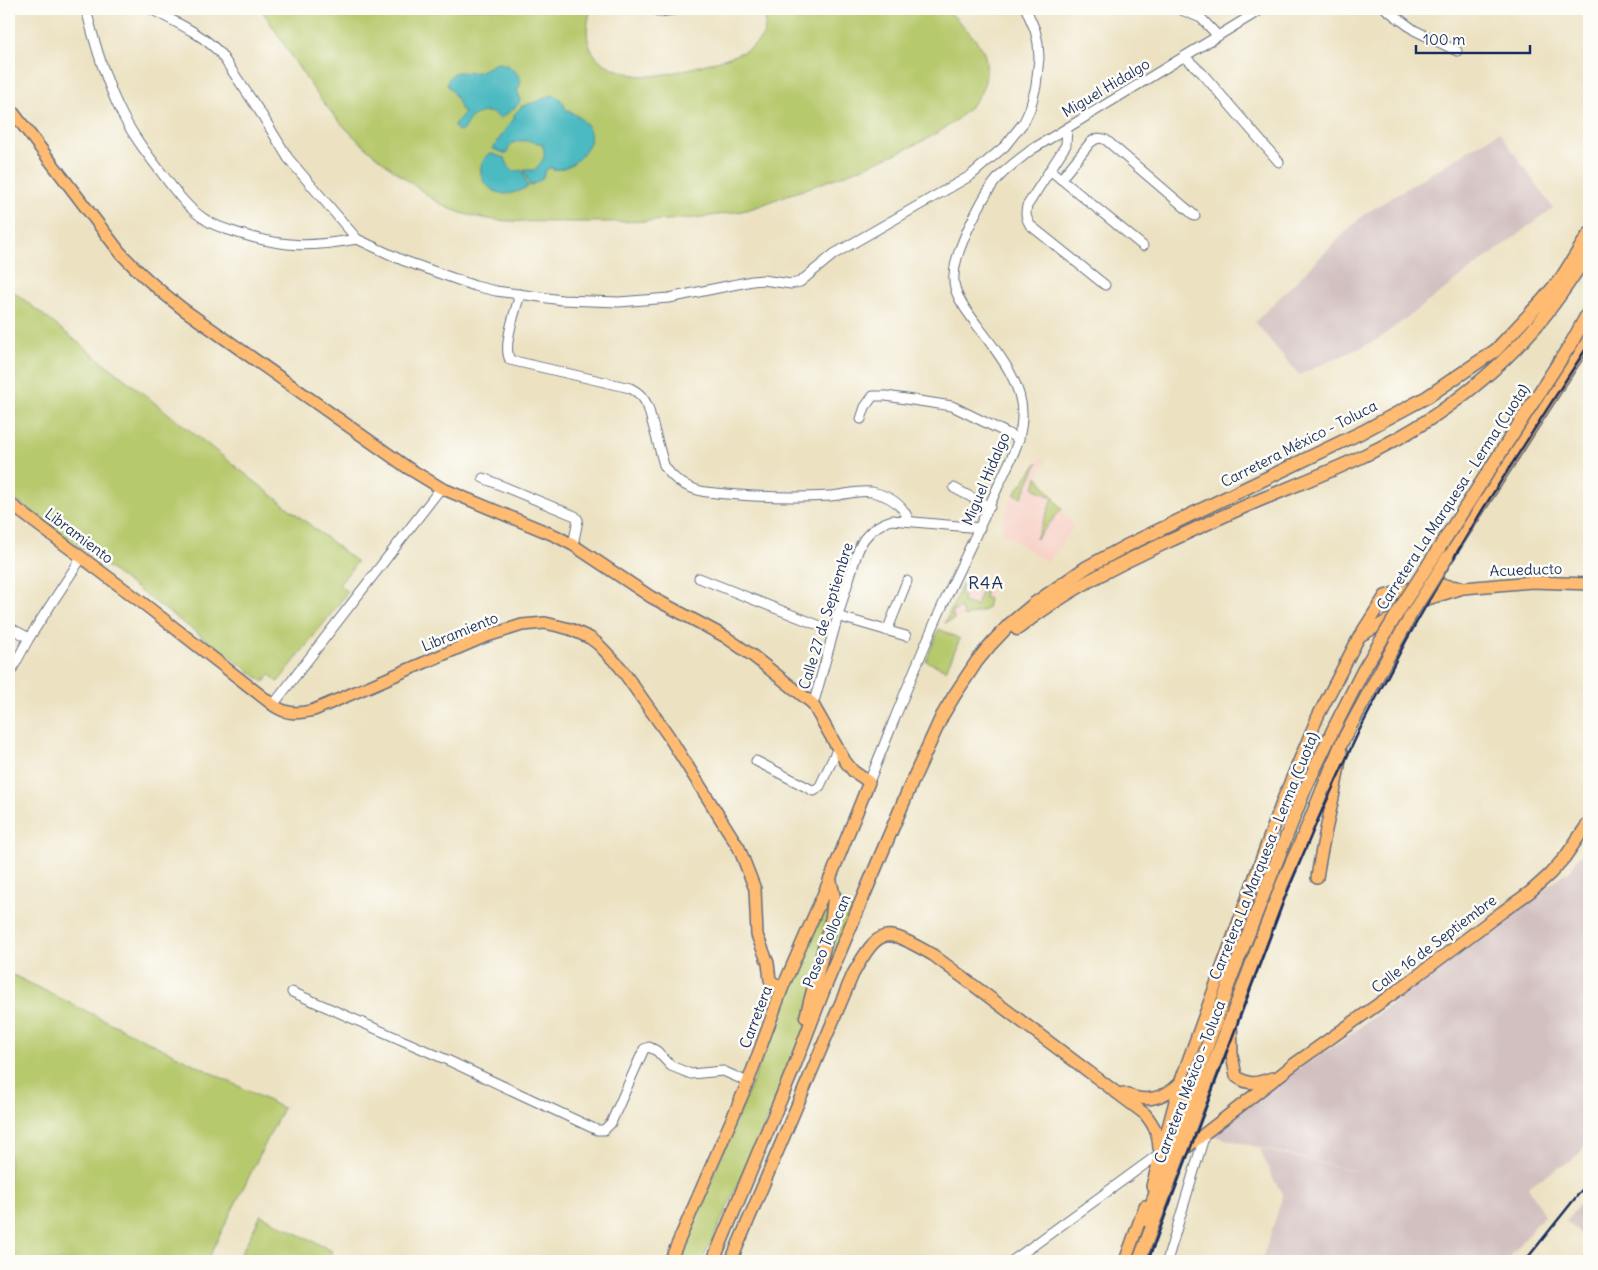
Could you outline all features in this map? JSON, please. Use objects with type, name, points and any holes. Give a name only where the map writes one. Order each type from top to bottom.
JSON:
[{"type":"highway","name":"Carretera México - Toluca","points":[[991,644],[1010,624],[1034,604],[1087,567],[1126,546],[1362,432],[1427,397],[1496,350],[1542,302],[1562,276],[1589,234]]},
{"type":"highway","points":[[991,644],[1017,629],[1059,598],[1109,569],[1200,526],[1347,463],[1429,420],[1468,390],[1514,349],[1536,326],[1589,252]]},
{"type":"highway","name":"Carretera La Marquesa - Lerma (Cuota)","points":[[1135,1261],[1140,1240],[1231,978],[1305,790],[1334,728],[1364,669],[1403,604],[1572,342],[1589,312]]},
{"type":"highway","name":"Carretera México - Toluca","points":[[1448,556],[1589,337]]},
{"type":"highway","name":"Carretera México - Toluca","points":[[1140,1261],[1282,884],[1342,742],[1409,618]]},
{"type":"highway","name":"Paseo Tollocan","points":[[713,1261],[904,800],[942,716],[968,673],[991,644]]},
{"type":"highway","points":[[792,1072],[832,917],[834,897],[830,879]]},
{"type":"highway","points":[[708,1261],[721,1239]]},
{"type":"main road","points":[[9,108],[119,251],[156,288],[191,315],[408,468],[441,488],[556,536],[573,545],[651,597],[738,644],[812,703],[838,750],[853,771],[869,782]]},
{"type":"main road","name":"Libramiento","points":[[9,503],[144,604],[273,705],[289,713],[302,713],[314,710],[484,637],[522,625],[545,623],[570,629],[590,638],[620,667],[668,735],[738,848],[749,870],[755,889],[758,935],[768,963],[770,980],[782,989]]},
{"type":"main road","name":"Carretera México - Toluca","points":[[1409,618],[1448,556]]},
{"type":"main road","name":"Acueducto","points":[[1464,588],[1532,582],[1589,584]]},
{"type":"main road","points":[[1126,1261],[1156,1175],[1159,1154],[1180,1083],[1284,797],[1318,716],[1359,637],[1385,596],[1416,586],[1435,584],[1464,588]]},
{"type":"main road","points":[[1359,637],[1424,600],[1464,588]]},
{"type":"main road","points":[[1317,878],[1321,848],[1338,779],[1342,742]]},
{"type":"main road","name":"Carretera","points":[[670,1261],[748,1082],[782,989],[830,879],[869,782]]},
{"type":"main road","name":"Calle 16 de Septiembre","points":[[1181,1152],[1281,1075],[1530,892],[1565,857],[1589,822]]},
{"type":"main road","points":[[731,1261],[853,974],[864,956],[881,937],[894,935],[903,938],[933,955],[1145,1114],[1155,1126],[1159,1154]]},
{"type":"main road","points":[[1231,1017],[1232,1055],[1236,1076],[1242,1081],[1253,1084],[1281,1075]]},
{"type":"main road","points":[[1110,1087],[1134,1097],[1153,1099],[1168,1094],[1180,1083]]},
{"type":"street","points":[[86,9],[118,107],[150,158],[182,199],[194,211],[206,220],[219,226],[262,240],[278,243],[322,245],[357,239]]},
{"type":"street","points":[[151,9],[195,32],[220,53],[288,158],[357,239],[402,260],[452,279],[496,291],[562,300],[619,302],[669,298],[752,280],[796,283],[808,276],[834,254],[970,176],[1005,146],[1024,122],[1030,109],[1036,86],[1038,43],[1026,9]]},
{"type":"street","points":[[654,9],[660,12],[678,9]]},
{"type":"street","points":[[1179,9],[1201,18],[1218,36]]},
{"type":"street","points":[[1201,18],[1206,9]]},
{"type":"street","name":"Miguel Hidalgo","points":[[869,782],[945,600],[990,507],[1019,439],[1022,412],[1018,391],[1009,370],[964,308],[957,294],[954,276],[964,238],[990,188],[1016,161],[1262,9]]},
{"type":"street","points":[[1386,9],[1414,30],[1457,51]]},
{"type":"street","points":[[1185,57],[1202,73],[1278,162]]},
{"type":"street","points":[[1067,128],[1066,145],[1027,206],[1026,218],[1030,225],[1105,285]]},
{"type":"street","points":[[1061,179],[1090,143],[1095,138],[1100,138],[1106,140],[1195,216]]},
{"type":"street","points":[[1050,170],[1143,246]]},
{"type":"street","points":[[520,294],[509,339],[507,354],[510,360],[630,388],[639,393],[646,400],[664,465],[669,474],[680,482],[701,491],[742,495],[816,497],[872,492],[898,503],[906,512],[909,521]]},
{"type":"street","points":[[861,419],[865,407],[873,396],[886,396],[952,406],[1019,439]]},
{"type":"street","points":[[483,478],[575,516],[578,520],[573,545]]},
{"type":"street","points":[[273,705],[441,488]]},
{"type":"street","points":[[954,488],[990,507]]},
{"type":"street","name":"Calle 27 de Septiembre","points":[[812,703],[815,698],[837,616],[863,541],[884,522],[892,520],[980,528]]},
{"type":"street","points":[[9,676],[28,638],[82,557]]},
{"type":"street","points":[[699,578],[834,631]]},
{"type":"street","points":[[887,631],[908,581]]},
{"type":"street","points":[[837,616],[906,636]]},
{"type":"street","points":[[9,627],[28,638]]},
{"type":"street","points":[[756,761],[814,791],[820,786],[838,750]]},
{"type":"street","points":[[292,992],[445,1059],[597,1130],[604,1130],[611,1123],[644,1049],[649,1047],[657,1051],[671,1066],[691,1074],[723,1071],[748,1082]]},
{"type":"street","points":[[1167,1261],[1206,1134]]},
{"type":"street","points":[[1012,1261],[1159,1154]]},
{"type":"shaded area","points":[[1499,132],[1553,208],[1377,340],[1299,375],[1255,322],[1363,215]]},
{"type":"shaded area","points":[[1041,457],[1046,461],[1038,476],[1074,526],[1048,563],[1001,532],[1006,510],[1014,494]]},
{"type":"shaded area","points":[[962,584],[991,592],[987,609],[945,623]]},
{"type":"shaded area","points":[[1589,842],[1589,1138],[1579,1154],[1528,1186],[1544,1215],[1507,1261],[1262,1260],[1283,1195],[1272,1177],[1260,1149],[1372,1175],[1205,1134],[1262,1092],[1337,1044],[1531,901],[1564,873],[1568,873]]},
{"type":"shaded area","points":[[1589,1193],[1589,1241],[1566,1221]]},
{"type":"green space","points":[[261,9],[591,9],[587,30],[590,48],[595,55],[610,67],[637,76],[643,76],[685,70],[746,50],[753,46],[763,35],[765,25],[764,9],[946,9],[968,31],[983,50],[986,66],[985,83],[981,93],[968,109],[956,120],[929,138],[900,152],[827,181],[742,211],[721,215],[657,221],[508,221],[476,217],[446,207],[424,193],[372,153],[344,127],[327,107]]},
{"type":"green space","points":[[9,288],[357,562],[339,585],[348,592],[278,682],[270,675],[264,682],[9,495]]},
{"type":"green space","points":[[1038,462],[1022,497],[1014,494]]},
{"type":"green space","points":[[1037,476],[1062,509],[1036,539],[1053,498],[1034,488]]},
{"type":"green space","points":[[962,584],[964,585],[960,594],[964,596],[963,602],[976,606],[982,589],[986,590],[984,597],[989,599],[987,609],[964,617],[961,608],[952,612],[954,619],[945,623]]},
{"type":"green space","points":[[939,629],[960,639],[946,670],[926,661]]},
{"type":"green space","points":[[839,900],[849,904],[852,912],[799,1051],[701,1261],[678,1261],[826,905]]},
{"type":"green space","points":[[9,973],[283,1108],[207,1261],[9,1261]]},
{"type":"green space","points":[[261,1215],[332,1251],[327,1261],[237,1261]]},
{"type":"water","points":[[499,63],[504,64],[517,73],[521,81],[517,90],[520,101],[500,119],[494,114],[483,112],[470,119],[462,131],[457,130],[454,127],[455,123],[464,113],[447,84],[449,78],[455,73],[472,73]]},
{"type":"water","points":[[552,95],[561,100],[566,110],[584,122],[590,131],[590,142],[575,162],[561,169],[553,170],[554,168],[549,168],[545,171],[542,179],[530,186],[524,170],[534,170],[540,164],[544,155],[542,144],[528,141],[516,142],[511,145],[507,154],[493,149],[514,119],[514,115],[522,106]]},
{"type":"water","points":[[489,153],[505,158],[509,168],[515,171],[522,170],[528,187],[514,193],[505,194],[491,189],[482,178],[481,172],[481,166]]},
{"type":"railway","points":[[1148,1261],[1284,900],[1316,824],[1359,731],[1406,641],[1444,574],[1483,509],[1589,344]]},
{"type":"railway","points":[[1525,1261],[1589,1181]]},
{"type":"district","name":"R4A","points":[[986,583]]}]
